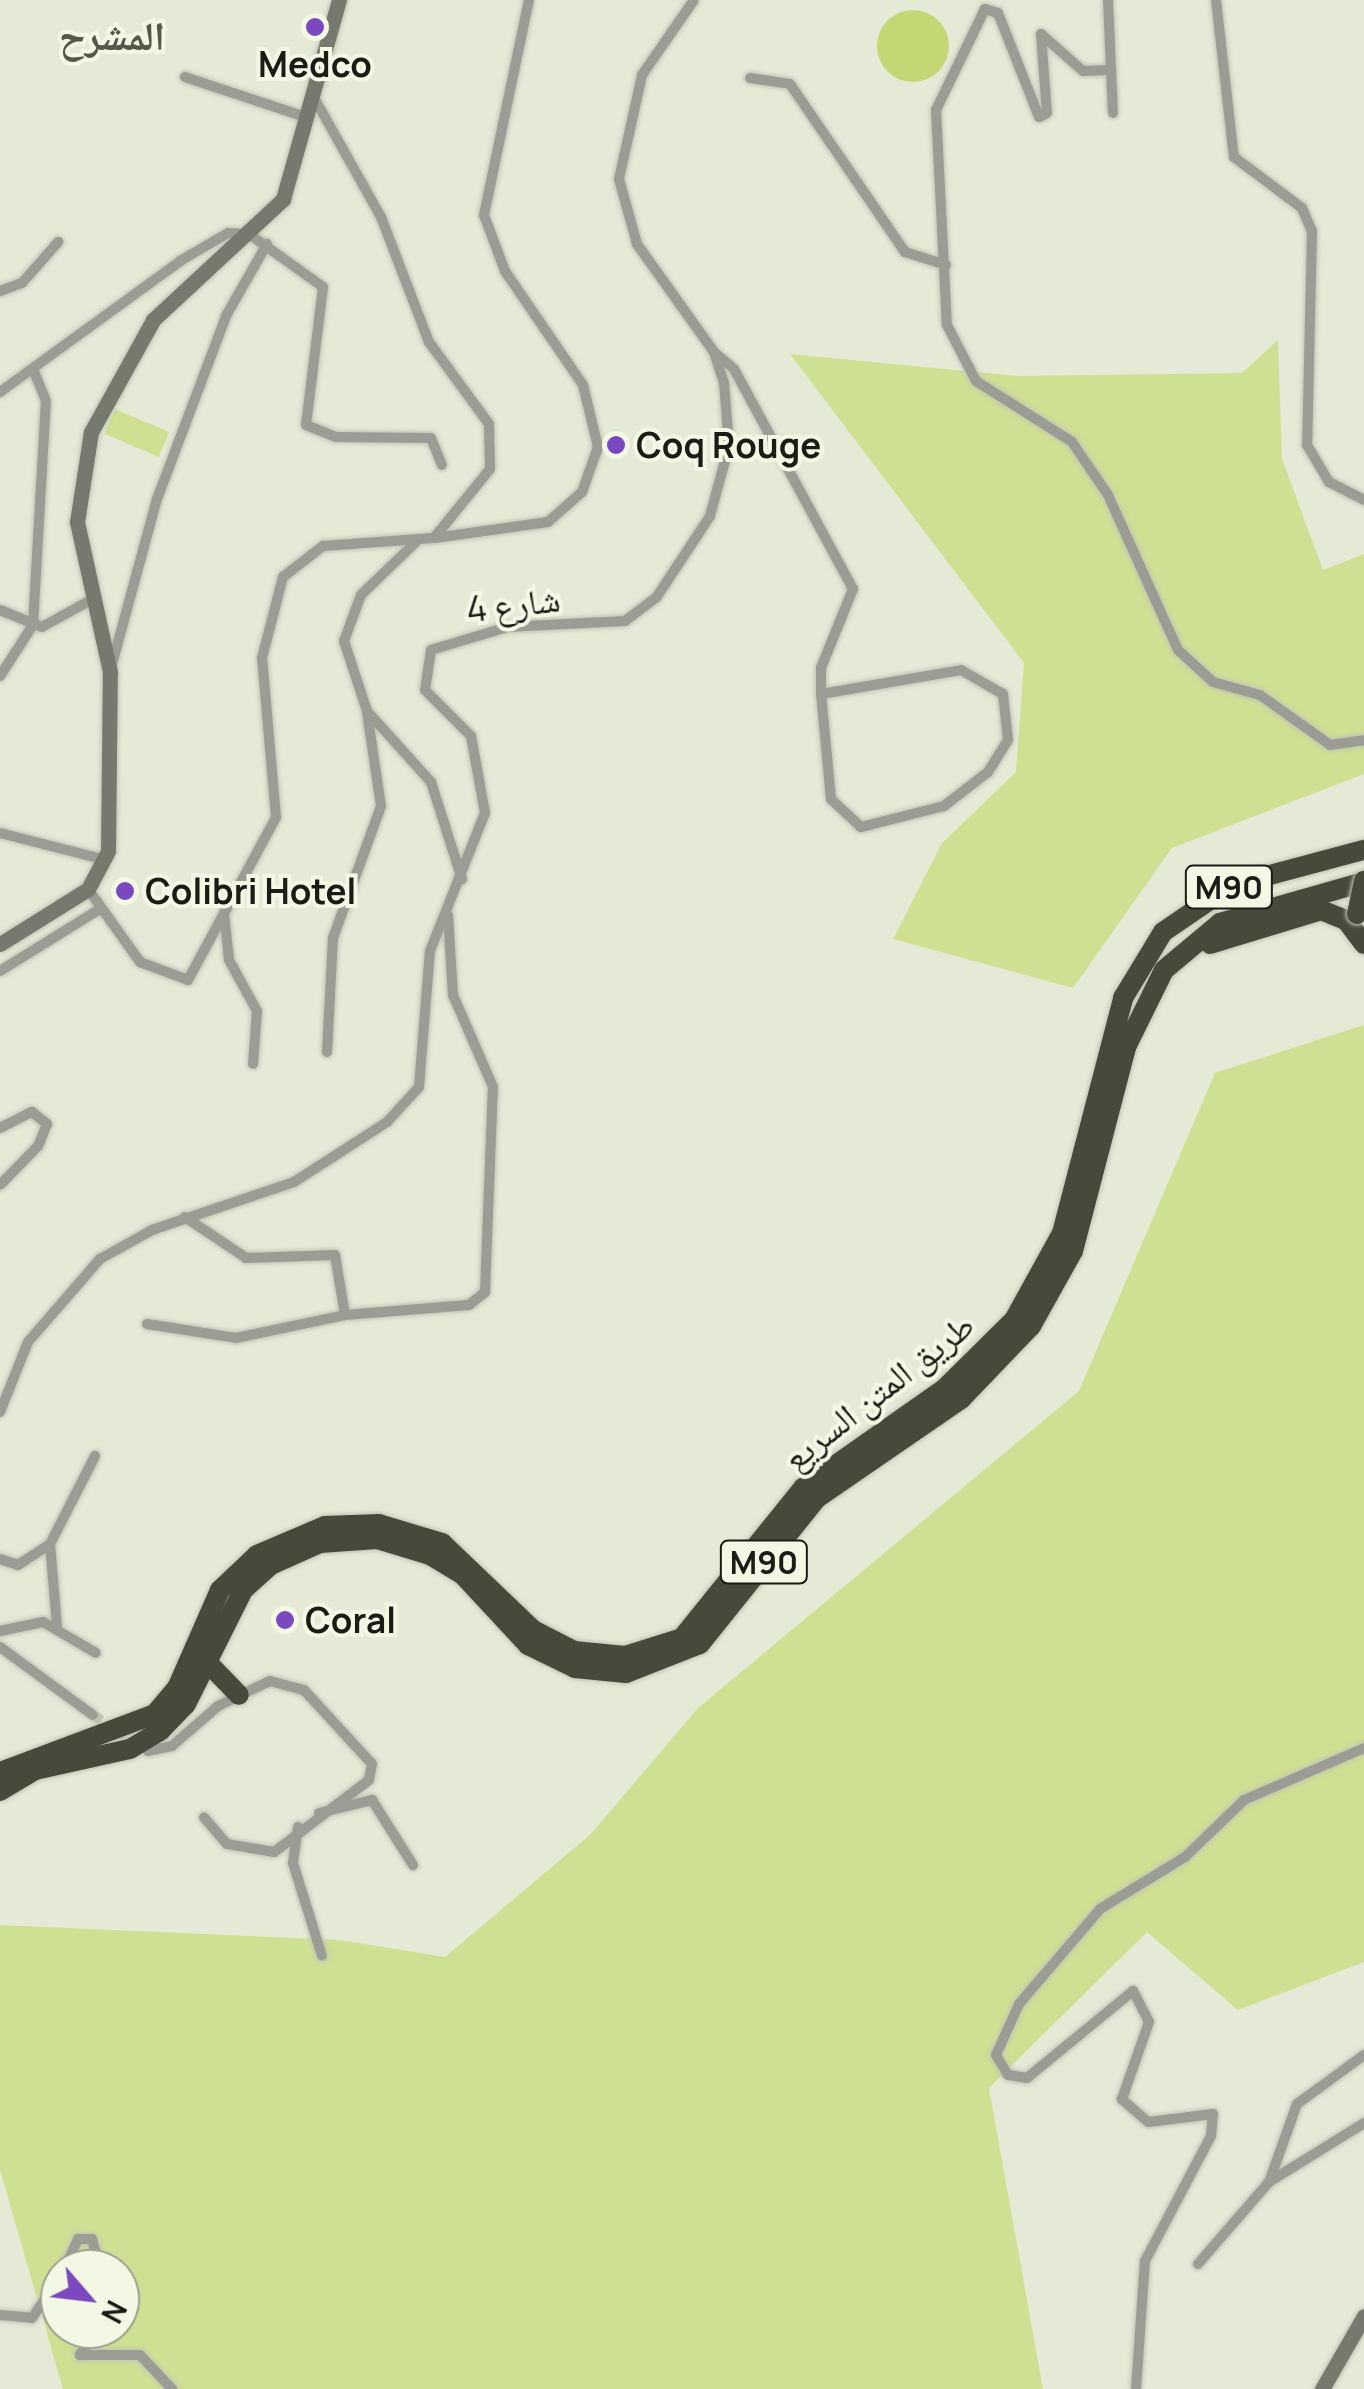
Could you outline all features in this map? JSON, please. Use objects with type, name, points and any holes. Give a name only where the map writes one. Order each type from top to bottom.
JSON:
[{"type":"highway","name":"طريق المتن السريع","points":[[0,1772],[154,1714],[177,1688],[220,1590],[257,1555],[325,1526],[379,1524],[442,1543],[533,1630],[574,1651],[625,1656],[682,1638],[803,1488],[944,1389],[1020,1312],[1062,1233],[1117,1014],[1150,948],[1219,892],[1364,850]]},
{"type":"highway","points":[[1149,991],[1214,942],[1272,919],[1321,910],[1359,929],[1364,882]]},
{"type":"highway","name":"M90","points":[[1149,991],[1220,923],[1364,882]]},
{"type":"highway","name":"طريق المتن السريع","points":[[0,1791],[35,1770],[150,1738],[178,1715],[226,1613],[262,1572],[347,1539],[403,1544],[449,1566],[528,1645],[575,1668],[636,1671],[700,1644],[817,1498],[961,1399],[1031,1326],[1080,1232],[1149,991]]},
{"type":"highway","points":[[206,1660],[238,1696]]},
{"type":"main road","points":[[0,944],[88,889],[106,860],[115,800],[110,672],[90,601],[78,486],[102,404],[153,320],[249,234],[290,187],[340,0]]},
{"type":"main road","points":[[1322,2389],[1364,2316]]},
{"type":"street","points":[[88,889],[140,962],[182,983],[276,817],[262,658],[274,596],[295,563],[322,546],[418,540],[548,522],[576,501],[598,447],[583,386],[504,271],[484,215],[529,0]]},
{"type":"street","name":"شارع 4","points":[[0,1412],[50,1310],[115,1248],[185,1218],[294,1182],[408,1102],[425,1075],[430,950],[483,830],[484,775],[470,736],[429,697],[426,656],[467,635],[608,624],[650,606],[723,481],[729,410],[714,352],[637,244],[619,179],[642,75],[694,0]]},
{"type":"street","points":[[1108,0],[1114,113]]},
{"type":"street","points":[[1216,0],[1234,157],[1302,208],[1312,232],[1307,445],[1329,482],[1364,500]]},
{"type":"street","points":[[1110,70],[1082,71],[1041,34],[1047,113],[1038,117],[998,13],[985,8],[936,110],[947,325],[957,351],[976,381],[1072,442],[1108,494],[1178,650],[1213,682],[1260,695],[1330,744],[1364,740]]},
{"type":"street","points":[[186,77],[309,118]]},
{"type":"street","points":[[750,78],[790,84],[905,252],[946,266]]},
{"type":"street","points":[[312,96],[381,216],[429,342],[492,432],[484,480],[434,538]]},
{"type":"street","points":[[0,392],[34,371],[180,261],[228,233],[249,234],[323,287],[306,424],[336,437],[431,438],[442,465]]},
{"type":"street","points":[[0,292],[22,283],[58,242]]},
{"type":"street","points":[[110,672],[157,499],[226,316],[267,244]]},
{"type":"street","points":[[714,352],[734,369],[853,590],[821,668],[820,694],[831,800],[861,827],[944,806],[988,772],[1008,740],[1003,694],[961,670],[820,694]]},
{"type":"street","points":[[0,676],[33,625],[46,401],[34,371]]},
{"type":"street","points":[[327,1052],[333,938],[381,806],[367,711],[346,625],[377,575],[418,540]]},
{"type":"street","points":[[0,610],[33,625],[90,601]]},
{"type":"street","points":[[367,711],[431,782],[462,879]]},
{"type":"street","points":[[0,833],[106,860]]},
{"type":"street","points":[[0,971],[100,909]]},
{"type":"street","points":[[224,912],[229,960],[256,1012],[253,1064]]},
{"type":"street","points":[[147,1324],[236,1338],[346,1314],[470,1304],[489,1286],[493,1087],[453,995],[448,914]]},
{"type":"street","points":[[0,1128],[32,1112],[47,1124],[38,1146],[0,1184]]},
{"type":"street","points":[[185,1218],[246,1258],[335,1254],[346,1314]]},
{"type":"street","points":[[0,1559],[18,1565],[50,1544],[75,1510],[95,1456]]},
{"type":"street","points":[[50,1544],[56,1625]]},
{"type":"street","points":[[0,1631],[56,1625],[96,1653]]},
{"type":"street","points":[[0,1646],[94,1715]]},
{"type":"street","points":[[148,1752],[172,1746],[238,1696],[270,1680],[304,1690],[370,1760],[369,1780],[299,1825],[267,1854],[220,1841],[204,1818]]},
{"type":"street","points":[[1136,2389],[1145,2261],[1212,2136],[1213,2114],[1148,2122],[1122,2099],[1148,2022],[1133,1991],[1027,2078],[1008,2075],[996,2055],[1019,2004],[1100,1910],[1185,1857],[1244,1800],[1364,1748]]},
{"type":"street","points":[[319,1813],[336,1816],[371,1800],[413,1864]]},
{"type":"street","points":[[299,1825],[293,1864],[322,1956]]},
{"type":"street","points":[[1269,2182],[1297,2104],[1364,2055]]},
{"type":"street","points":[[1198,2264],[1269,2182],[1364,2123]]},
{"type":"street","points":[[73,2249],[78,2238],[92,2239],[95,2249]]},
{"type":"street","points":[[0,2315],[32,2318],[40,2306]]},
{"type":"street","points":[[84,2349],[80,2355],[140,2355],[172,2389]]},
{"type":"shaded area","points":[[913,10],[938,21],[949,46],[938,71],[913,82],[888,71],[877,46],[888,21]]},
{"type":"shaded area","points":[[1278,340],[1282,459],[1323,570],[1364,554],[1364,774],[1172,848],[1073,988],[893,939],[942,843],[1016,772],[1024,663],[790,354],[1017,376],[1242,373]]},
{"type":"shaded area","points":[[115,409],[169,432],[159,457],[104,434]]},
{"type":"shaded area","points":[[1364,1025],[1364,1962],[1238,2010],[1147,1932],[989,2088],[1043,2389],[63,2389],[51,2349],[140,2349],[140,2249],[40,2249],[40,2309],[0,2170],[0,1925],[340,1940],[445,1957],[591,1834],[698,1708],[1079,1391],[1215,1073]]},
{"type":"tunnel","points":[[93,1715],[139,1745]]},
{"type":"place","name":"Medco","points":[[315,27]]},
{"type":"place","name":"Coq Rouge","points":[[616,445]]},
{"type":"place","name":"Colibri Hotel","points":[[125,891]]},
{"type":"place","name":"Coral","points":[[285,1620]]},
{"type":"district","name":"المشرح","points":[[112,35]]}]
